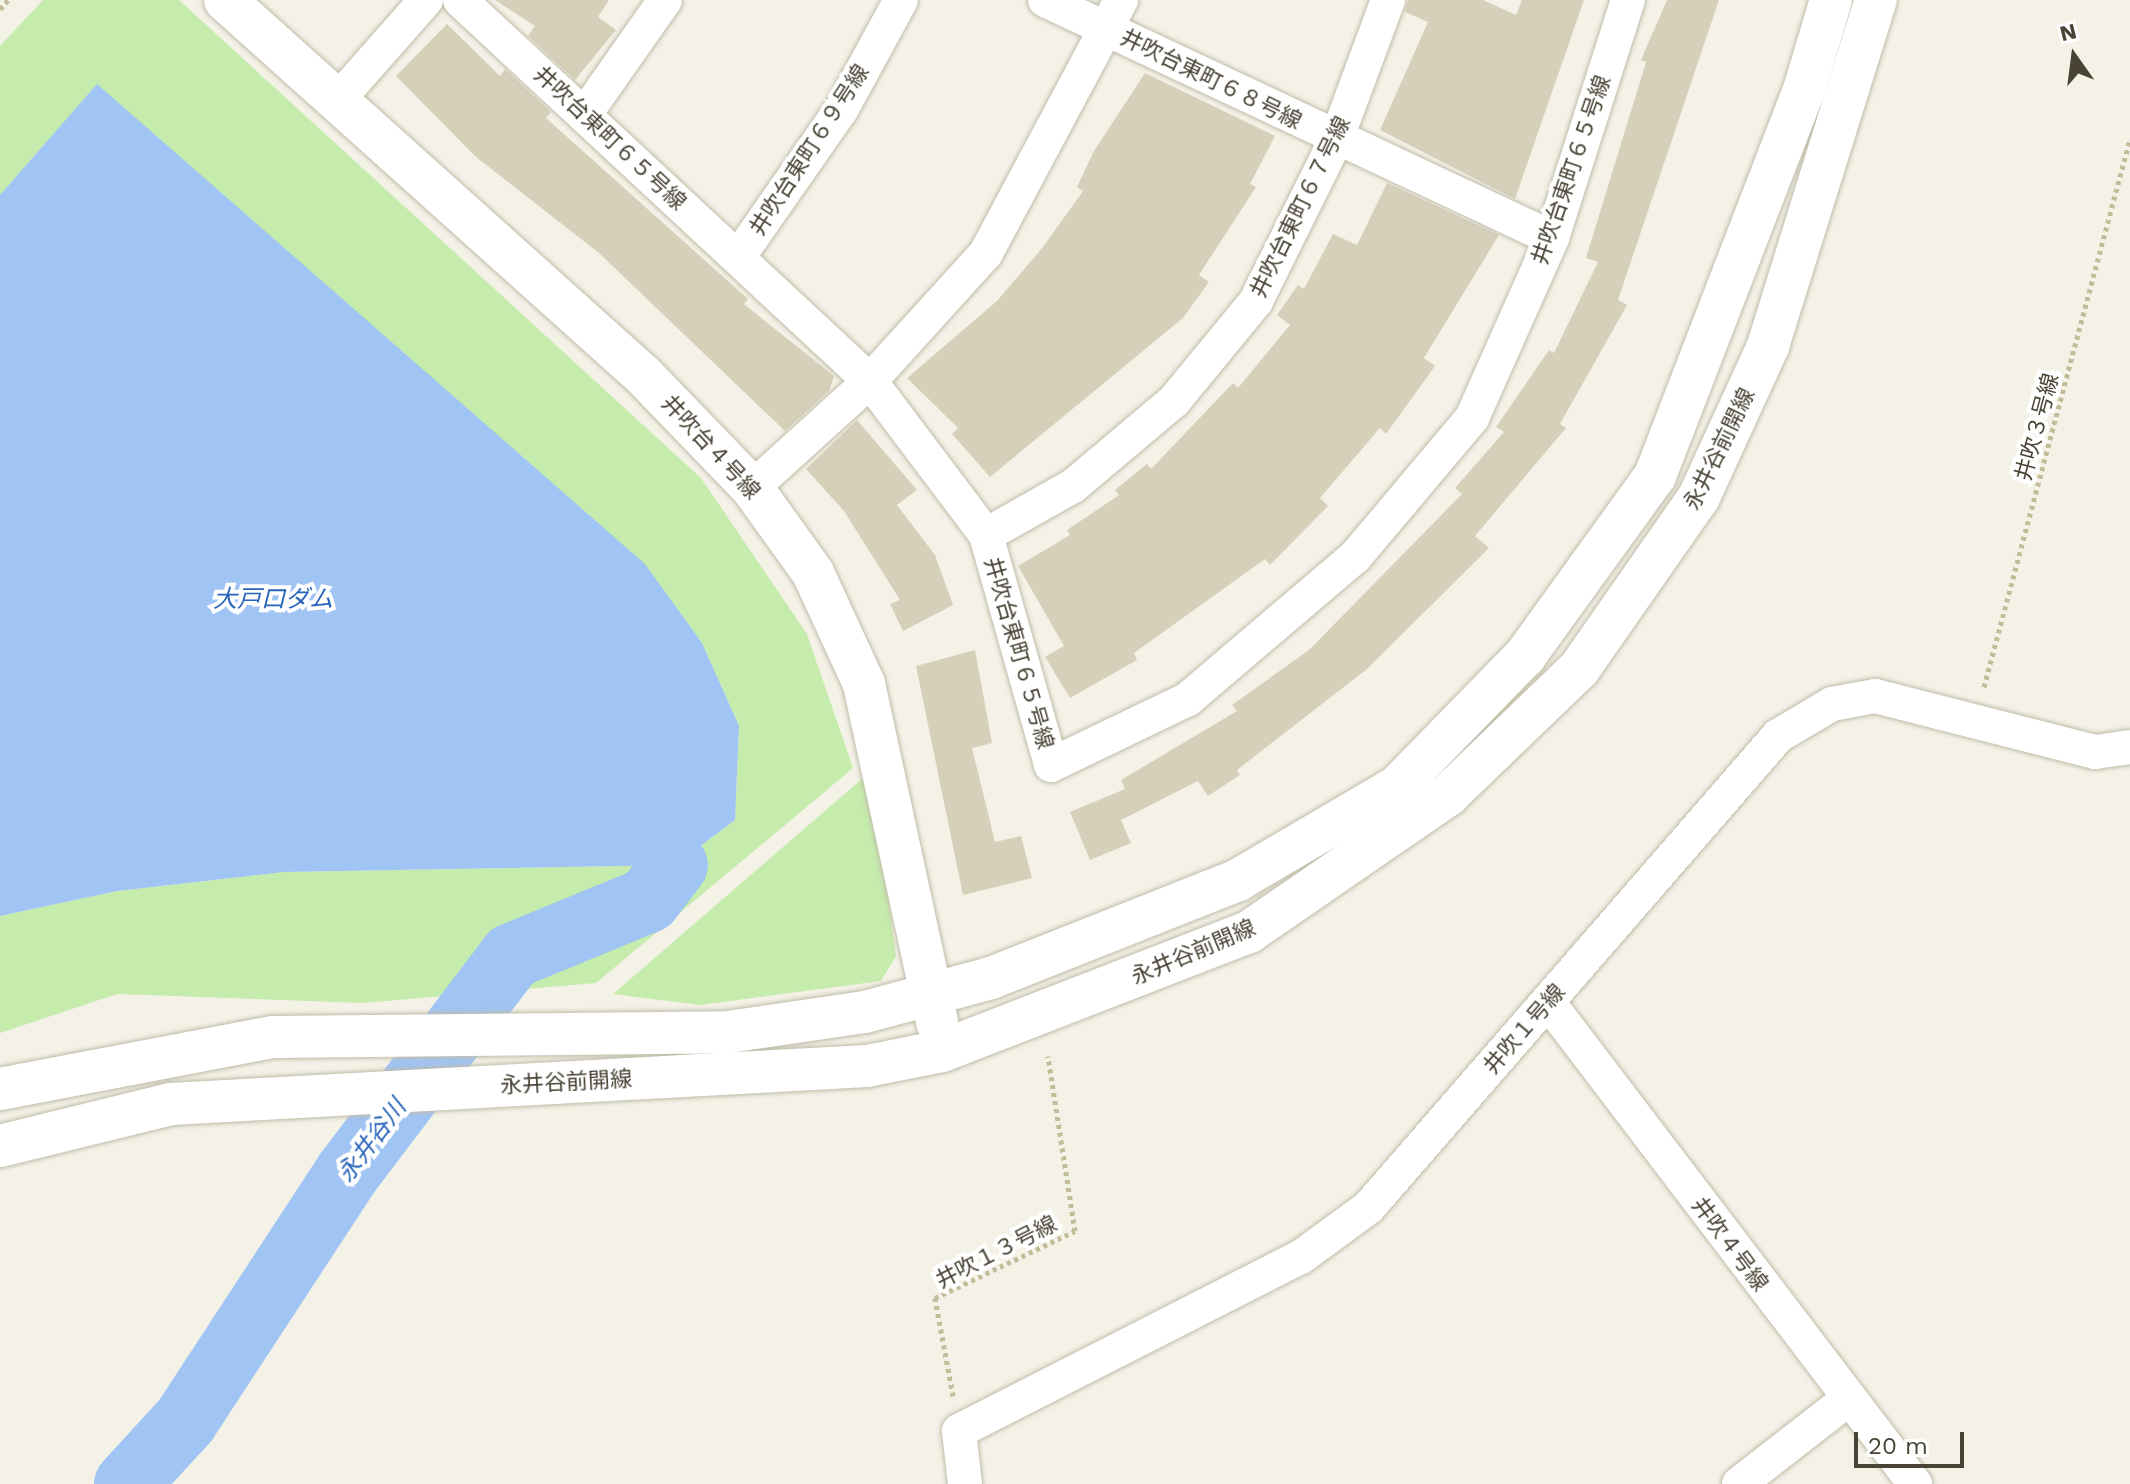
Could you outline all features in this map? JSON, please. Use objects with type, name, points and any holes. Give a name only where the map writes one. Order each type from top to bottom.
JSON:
[{"type":"street","name":"井吹台４号線","points":[[225,0],[643,375],[752,488],[813,573],[864,684],[942,1051]]},
{"type":"street","points":[[336,102],[426,0]]},
{"type":"street","name":"井吹台東町６５号線","points":[[460,0],[870,381],[986,535],[1051,765],[1188,699],[1355,557],[1472,418],[1552,238],[1628,0]]},
{"type":"street","points":[[585,114],[665,0]]},
{"type":"street","name":"井吹台東町６９号線","points":[[739,256],[841,110],[901,0]]},
{"type":"street","name":"井吹台東町６８号線","points":[[1045,0],[1114,14],[1336,140],[1552,238]]},
{"type":"street","name":"井吹台東町６７号線","points":[[986,535],[1073,486],[1174,401],[1256,301],[1336,140],[1388,0]]},
{"type":"street","name":"永井谷前開線","points":[[0,1089],[273,1037],[728,1032],[931,994],[991,978],[1238,880],[1398,786],[1525,656],[1655,476],[1804,90],[1831,0]]},
{"type":"street","name":"永井谷前開線","points":[[0,1146],[171,1104],[867,1066],[942,1051],[1249,932],[1448,795],[1579,669],[1699,497],[1768,346],[1876,0]]},
{"type":"street","points":[[752,488],[870,381],[986,253],[1114,14]]},
{"type":"street","name":"井吹１号線","points":[[959,1431],[1301,1257],[1369,1207],[1778,736],[1832,704],[1875,696],[2095,752],[2130,747]]},
{"type":"street","name":"井吹４号線","points":[[1548,1002],[1915,1484]]},
{"type":"street","points":[[1739,1484],[1848,1399]]},
{"type":"street","points":[[959,1431],[965,1484]]},
{"type":"path","points":[[0,9],[8,0]]},
{"type":"path","name":"井吹３号線","points":[[1975,723],[2130,139]]},
{"type":"path","name":"井吹１３号線","points":[[959,1431],[935,1298],[1075,1231],[1048,1056]]},
{"type":"green space","points":[[43,0],[179,0],[701,478],[807,634],[853,768],[596,983],[363,1003],[117,994],[0,1033],[0,916],[117,891],[284,872],[675,865],[735,820],[739,726],[702,643],[97,85],[0,195],[0,46]]},
{"type":"green space","points":[[871,771],[896,956],[881,981],[700,1005],[613,994]]},
{"type":"water","name":"大戸口ダム","points":[[97,84],[645,564],[702,643],[739,726],[735,820],[675,865],[284,872],[117,891],[0,916],[0,195]]},
{"type":"building","points":[[495,0],[609,0],[598,17],[616,30],[575,80],[528,36],[535,26]]},
{"type":"building","points":[[1408,0],[1483,0],[1516,15],[1522,0],[1584,0],[1515,199],[1380,130],[1428,22],[1405,12]]},
{"type":"building","points":[[1667,0],[1719,0],[1618,300],[1627,305],[1560,424],[1566,428],[1475,536],[1489,548],[1367,669],[1237,770],[1240,775],[1208,796],[1198,781],[1121,820],[1131,843],[1090,860],[1070,812],[1125,789],[1121,780],[1237,711],[1232,705],[1309,650],[1462,494],[1455,488],[1504,432],[1496,427],[1549,350],[1554,353],[1598,262],[1586,258],[1646,62],[1641,60]]},
{"type":"building","points":[[447,24],[500,76],[505,69],[551,112],[546,118],[748,299],[744,304],[834,376],[829,391],[785,431],[599,253],[476,157],[396,76]]},
{"type":"building","points":[[1145,73],[1275,136],[1250,184],[1256,187],[1199,275],[1209,282],[1183,318],[990,477],[952,434],[958,428],[907,378],[997,301],[1043,247],[1083,191],[1077,187],[1094,151]]},
{"type":"building","points":[[1387,183],[1499,235],[1424,358],[1435,366],[1386,434],[1380,428],[1320,498],[1328,506],[1270,565],[1265,559],[1134,653],[1137,660],[1070,698],[1045,657],[1064,646],[1018,566],[1070,535],[1067,530],[1119,495],[1115,490],[1147,464],[1151,469],[1233,383],[1238,388],[1290,325],[1277,315],[1298,285],[1304,289],[1333,234],[1357,245]]},
{"type":"building","points":[[857,420],[917,490],[897,505],[935,555],[953,605],[903,631],[890,604],[900,600],[844,511],[806,469]]},
{"type":"building","points":[[975,650],[992,743],[972,748],[995,842],[1021,836],[1032,878],[963,895],[916,666]]},
{"type":"waterway","name":"永井谷川","points":[[127,1484],[185,1421],[348,1172],[512,956],[648,900],[675,865]]}]
